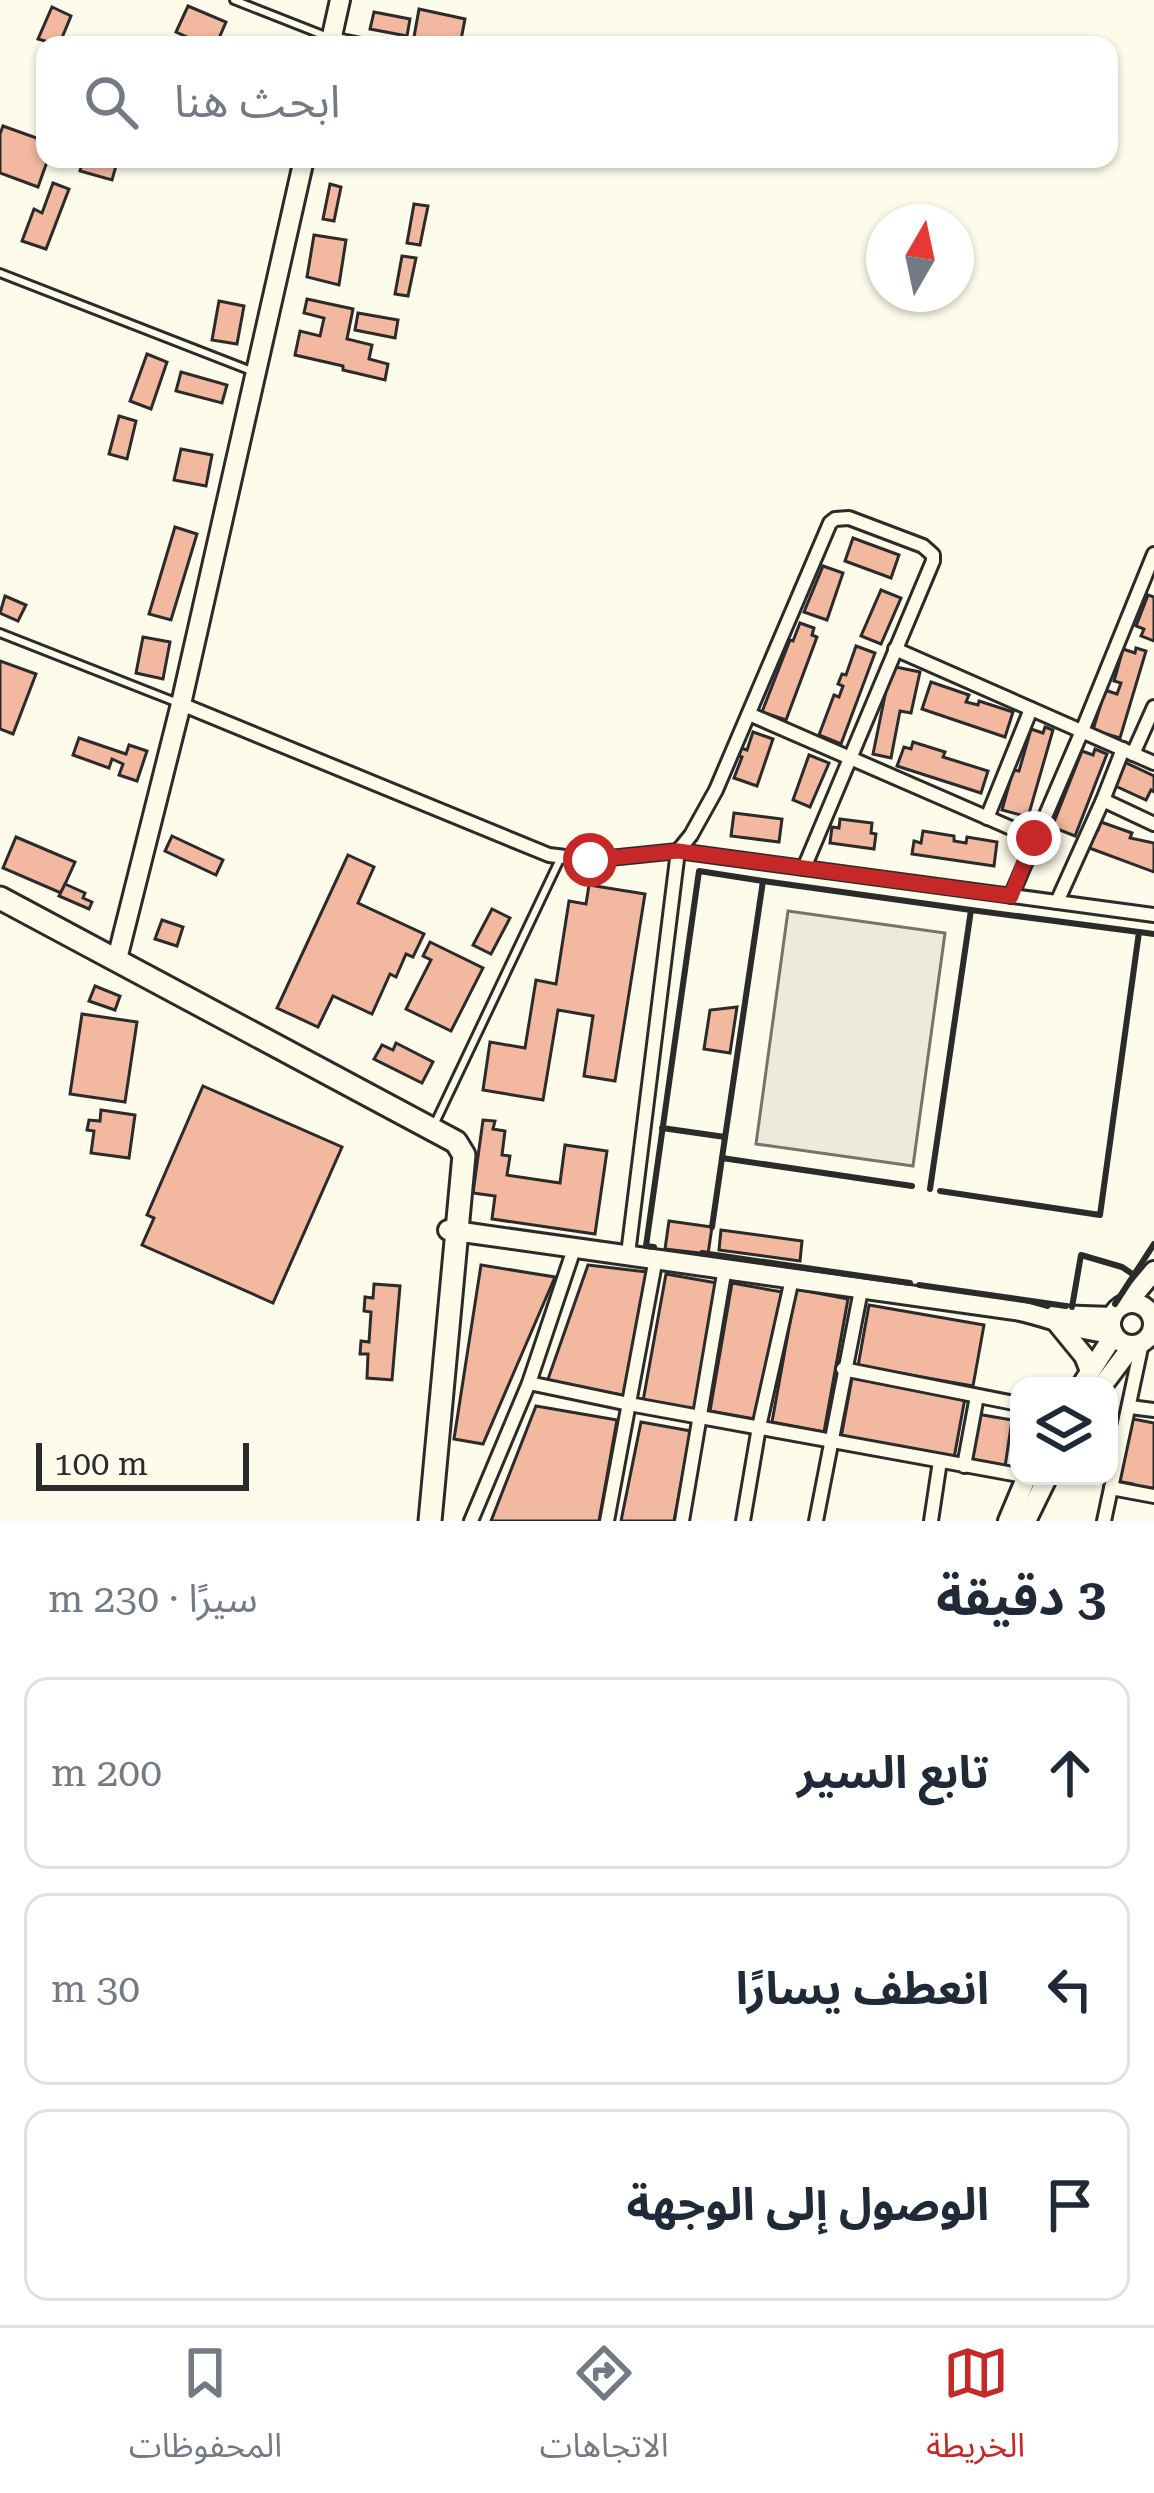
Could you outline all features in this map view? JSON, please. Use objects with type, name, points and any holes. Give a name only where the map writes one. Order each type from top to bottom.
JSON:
[{"type":"main road","points":[[0,898],[456,1142],[464,1154],[425,1521]]},
{"type":"street","points":[[331,36],[340,0]]},
{"type":"street","points":[[117,959],[181,704],[302,168]]},
{"type":"street","points":[[628,1254],[678,851],[716,790],[830,523],[849,518],[923,546],[933,561],[804,868]]},
{"type":"street","points":[[1011,896],[1154,554]]},
{"type":"street","points":[[895,649],[1154,763]]},
{"type":"street","points":[[181,704],[561,857],[610,859],[678,851],[1154,915]]},
{"type":"street","points":[[1057,902],[1103,800],[1154,707]]},
{"type":"street","points":[[987,818],[1031,709]]},
{"type":"street","points":[[749,715],[1034,838]]},
{"type":"street","points":[[1103,800],[1154,824]]},
{"type":"street","points":[[453,1231],[1049,1317],[1076,1313],[1113,1328],[1122,1342],[1137,1344]]},
{"type":"street","points":[[472,1521],[530,1383],[575,1246]]},
{"type":"street","points":[[607,1521],[656,1258]]},
{"type":"street","points":[[682,1521],[725,1268]]},
{"type":"street","points":[[1093,1377],[1121,1305],[1154,1271]]},
{"type":"street","points":[[743,1521],[792,1279]]},
{"type":"street","points":[[816,1521],[861,1290]]},
{"type":"street","points":[[1096,1377],[1152,1333],[1154,1318],[1144,1305],[1128,1302]]},
{"type":"street","points":[[1049,1317],[1072,1339],[1089,1377]]},
{"type":"street","points":[[1104,1521],[1130,1406],[1137,1344]]},
{"type":"street","points":[[844,1370],[1010,1402]]},
{"type":"street","points":[[530,1383],[1010,1474]]},
{"type":"street","points":[[964,1466],[977,1396]]},
{"type":"street","points":[[1130,1406],[1154,1411]]},
{"type":"street","points":[[931,1521],[940,1461]]},
{"type":"street","points":[[1008,1521],[1021,1485]]},
{"type":"street","points":[[1026,1521],[1044,1485]]},
{"type":"street","points":[[1111,1488],[1154,1496]]},
{"type":"lane","points":[[234,0],[316,36]]},
{"type":"lane","points":[[0,273],[255,373]]},
{"type":"lane","points":[[0,633],[181,704]]},
{"type":"lane","points":[[437,1131],[561,857]]},
{"type":"shaded area","points":[[788,911],[945,933],[913,1166],[756,1144]]},
{"type":"building","points":[[188,6],[226,22],[220,36],[176,32]]},
{"type":"building","points":[[52,7],[71,16],[63,36],[39,36]]},
{"type":"building","points":[[419,9],[465,19],[462,36],[414,36]]},
{"type":"building","points":[[374,12],[410,19],[407,36],[370,29]]},
{"type":"building","points":[[3,126],[36,138],[36,168],[45,168],[38,187],[0,173]]},
{"type":"building","points":[[81,168],[115,168],[112,180]]},
{"type":"building","points":[[53,183],[69,189],[46,249],[22,241],[34,209],[42,213]]},
{"type":"building","points":[[330,184],[341,187],[334,221],[323,219]]},
{"type":"building","points":[[414,204],[428,206],[420,245],[407,243]]},
{"type":"building","points":[[314,235],[346,240],[339,285],[307,277]]},
{"type":"building","points":[[402,256],[416,258],[408,296],[395,294]]},
{"type":"building","points":[[307,299],[353,309],[347,339],[372,345],[369,359],[388,364],[385,380],[295,355],[300,331],[320,336],[324,318],[304,313]]},
{"type":"building","points":[[219,301],[244,306],[237,344],[212,340]]},
{"type":"building","points":[[358,313],[398,320],[395,338],[355,330]]},
{"type":"building","points":[[147,354],[167,362],[151,409],[130,401]]},
{"type":"building","points":[[181,372],[227,385],[222,403],[176,391]]},
{"type":"building","points":[[119,416],[136,421],[127,459],[109,454]]},
{"type":"building","points":[[181,449],[212,455],[206,486],[174,480]]},
{"type":"building","points":[[175,527],[197,534],[171,620],[149,614]]},
{"type":"building","points":[[853,538],[899,555],[891,578],[845,561]]},
{"type":"building","points":[[823,566],[843,573],[827,620],[804,612]]},
{"type":"building","points":[[881,590],[901,598],[881,644],[861,636]]},
{"type":"building","points":[[1148,595],[1154,597],[1154,641],[1141,636],[1144,629],[1136,626]]},
{"type":"building","points":[[5,596],[26,605],[18,621],[0,613]]},
{"type":"building","points":[[800,623],[814,628],[812,635],[817,637],[786,720],[762,712]]},
{"type":"building","points":[[143,637],[170,642],[163,679],[136,673]]},
{"type":"building","points":[[856,646],[875,653],[841,744],[819,735],[834,695],[839,697],[843,686],[838,684]]},
{"type":"building","points":[[1136,648],[1146,651],[1120,738],[1093,730],[1105,690],[1117,694],[1121,683],[1114,681],[1123,649],[1135,653]]},
{"type":"building","points":[[0,661],[36,674],[13,734],[0,729]]},
{"type":"building","points":[[891,666],[920,672],[911,713],[900,711],[891,758],[873,754]]},
{"type":"building","points":[[931,682],[969,695],[966,702],[978,705],[979,701],[1013,712],[1005,737],[922,709]]},
{"type":"building","points":[[1045,727],[1053,730],[1028,817],[1002,810],[1031,729],[1043,733]]},
{"type":"building","points":[[753,732],[773,739],[757,786],[734,778],[741,748],[747,750]]},
{"type":"building","points":[[79,738],[126,754],[129,745],[147,751],[137,781],[119,775],[123,764],[112,759],[109,768],[73,755]]},
{"type":"building","points":[[913,742],[988,771],[981,793],[897,766],[904,747],[911,749]]},
{"type":"building","points":[[1095,749],[1107,754],[1075,836],[1052,827],[1082,751],[1093,755]]},
{"type":"building","points":[[809,755],[829,763],[810,807],[793,800]]},
{"type":"building","points":[[1120,760],[1154,776],[1154,792],[1146,800],[1109,783]]},
{"type":"building","points":[[734,813],[782,819],[779,842],[731,836]]},
{"type":"building","points":[[840,819],[872,823],[874,849],[830,843],[832,827],[839,828]]},
{"type":"building","points":[[1101,822],[1132,833],[1130,838],[1154,843],[1154,872],[1084,846],[1091,827],[1098,830]]},
{"type":"building","points":[[923,831],[966,843],[967,837],[997,842],[994,866],[912,854],[914,841],[921,843]]},
{"type":"building","points":[[172,836],[223,860],[216,875],[165,851]]},
{"type":"building","points":[[16,837],[75,862],[61,893],[3,868]]},
{"type":"building","points":[[348,855],[374,867],[358,903],[424,934],[413,957],[406,954],[396,977],[390,974],[372,1014],[333,996],[318,1027],[277,1008]]},
{"type":"building","points":[[65,884],[85,893],[83,898],[92,902],[89,909],[59,896]]},
{"type":"building","points":[[589,885],[645,894],[615,1081],[584,1076],[593,1016],[558,1010],[543,1100],[483,1090],[490,1042],[525,1048],[536,980],[556,984],[569,901],[586,904]]},
{"type":"building","points":[[492,909],[510,918],[491,954],[473,945]]},
{"type":"building","points":[[162,920],[183,927],[177,946],[155,939]]},
{"type":"building","points":[[430,942],[483,968],[451,1031],[406,1009],[431,960],[423,956]]},
{"type":"building","points":[[95,986],[120,996],[115,1010],[89,1001]]},
{"type":"building","points":[[737,1007],[730,1053],[704,1049],[710,1010]]},
{"type":"building","points":[[82,1014],[137,1022],[125,1102],[70,1094]]},
{"type":"building","points":[[396,1043],[433,1062],[422,1083],[374,1059],[382,1045],[393,1050]]},
{"type":"building","points":[[203,1086],[342,1147],[273,1303],[142,1245],[154,1218],[147,1215]]},
{"type":"building","points":[[101,1110],[135,1115],[129,1158],[91,1153],[94,1131],[87,1130],[89,1120],[100,1121]]},
{"type":"building","points":[[483,1120],[495,1121],[493,1129],[505,1131],[502,1155],[510,1156],[507,1175],[560,1183],[565,1145],[607,1151],[595,1234],[492,1219],[495,1196],[473,1193]]},
{"type":"building","points":[[669,1221],[712,1227],[708,1254],[665,1249]]},
{"type":"building","points":[[721,1230],[802,1241],[800,1261],[719,1250]]},
{"type":"building","points":[[481,1265],[555,1277],[483,1444],[454,1439]]},
{"type":"building","points":[[588,1265],[647,1272],[627,1396],[547,1382]]},
{"type":"building","points":[[666,1274],[717,1283],[695,1410],[643,1401]]},
{"type":"building","points":[[732,1283],[782,1292],[760,1420],[710,1411]]},
{"type":"building","points":[[374,1284],[400,1286],[392,1380],[367,1378],[368,1354],[360,1354],[361,1341],[369,1342],[371,1312],[364,1311],[365,1297],[373,1298]]},
{"type":"building","points":[[796,1289],[848,1299],[824,1432],[772,1422]]},
{"type":"building","points":[[869,1305],[984,1325],[973,1386],[858,1366]]},
{"type":"building","points":[[852,1378],[965,1398],[954,1458],[841,1438]]},
{"type":"building","points":[[536,1406],[617,1420],[599,1521],[491,1521]]},
{"type":"building","points":[[977,1414],[1010,1420],[1005,1467],[970,1462]]},
{"type":"building","points":[[1128,1418],[1154,1423],[1154,1489],[1133,1488],[1133,1484],[1118,1481]]},
{"type":"building","points":[[641,1422],[691,1431],[674,1521],[621,1521]]},
{"type":"wall","points":[[654,1247],[646,1246],[699,871],[763,881]]},
{"type":"wall","points":[[912,1186],[722,1158],[763,881],[971,910],[930,1189]]},
{"type":"wall","points":[[940,1191],[1100,1215],[1139,932],[971,910]]},
{"type":"wall","points":[[1139,932],[1154,934]]},
{"type":"wall","points":[[662,1128],[725,1137]]},
{"type":"wall","points":[[712,1227],[722,1158]]},
{"type":"wall","points":[[1115,1304],[1154,1244]]},
{"type":"wall","points":[[702,1253],[910,1283]]},
{"type":"wall","points":[[1072,1307],[1081,1255],[1134,1275]]},
{"type":"wall","points":[[919,1285],[1066,1306]]},
{"type":"route","points":[[590,860],[678,851],[1011,896],[1034,838]]}]
